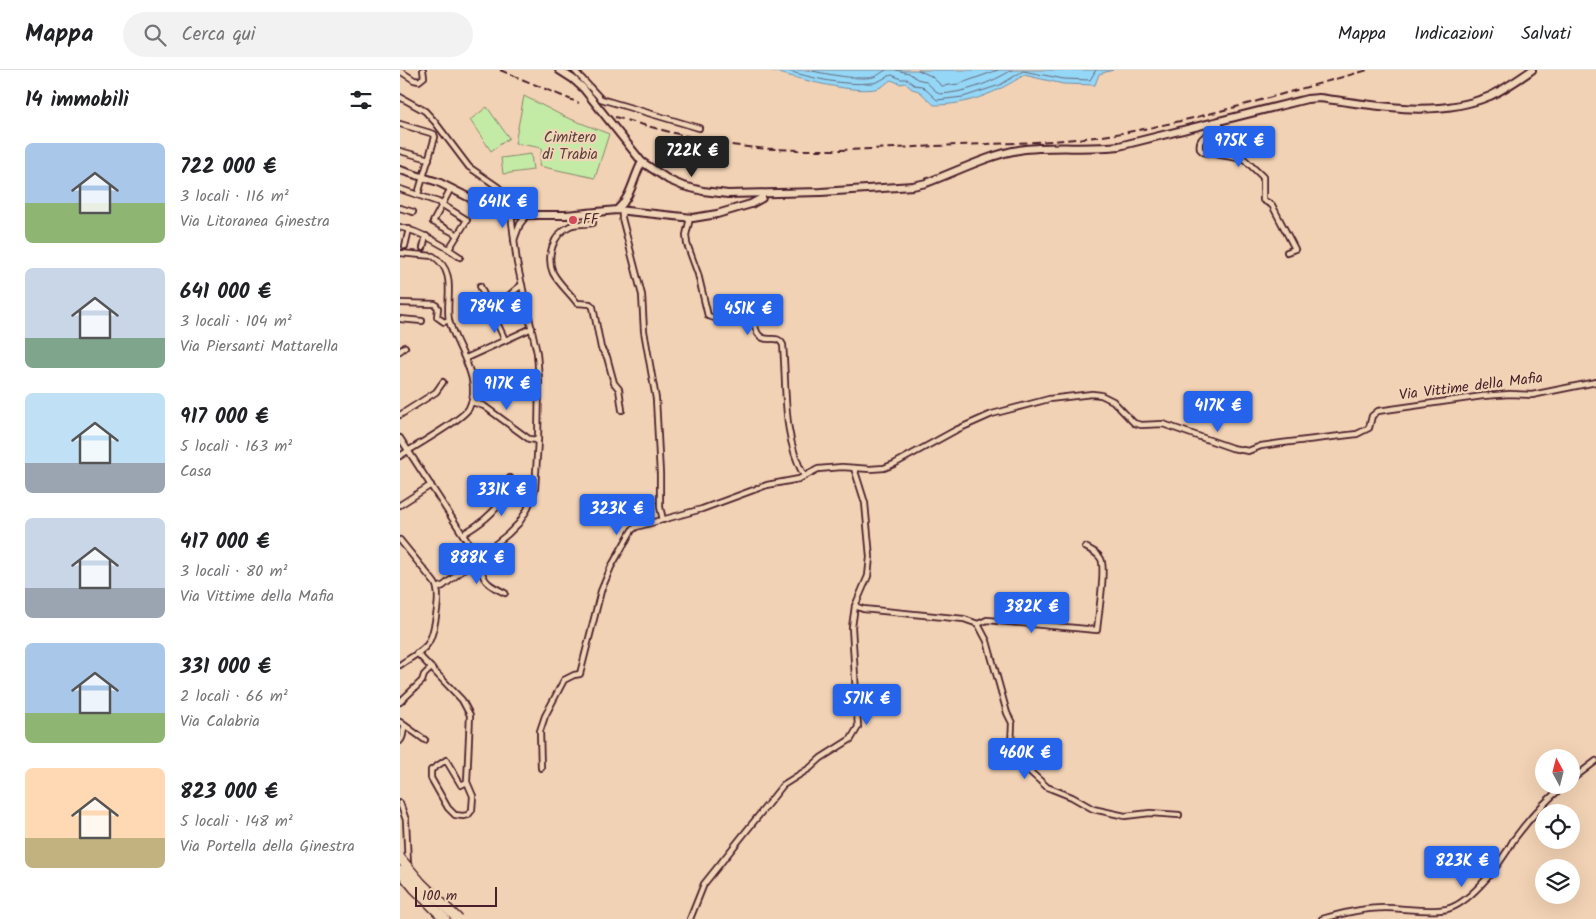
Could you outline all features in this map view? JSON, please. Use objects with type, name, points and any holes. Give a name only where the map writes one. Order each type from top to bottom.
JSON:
[{"type":"highway","points":[[400,858],[421,883],[458,919]]},
{"type":"highway","points":[[400,873],[445,919]]},
{"type":"main road","points":[[559,70],[574,79],[583,88],[642,162],[668,180],[683,186],[728,194],[913,186],[1019,150],[1099,149],[1119,146],[1307,99],[1319,98],[1396,108],[1433,108],[1464,104],[1496,93],[1532,70]]},
{"type":"main road","points":[[620,210],[631,192],[642,162]]},
{"type":"main road","points":[[400,170],[423,176],[490,208],[511,214],[593,213],[620,210],[690,218],[717,214],[751,204],[762,198],[762,194]]},
{"type":"street","points":[[400,72],[419,81],[424,77],[423,70]]},
{"type":"street","points":[[574,70],[601,99],[699,128]]},
{"type":"street","points":[[400,97],[425,111],[468,167],[506,194],[522,285],[532,328],[539,379],[535,489],[527,510],[519,523],[508,534],[438,588]]},
{"type":"street","points":[[1219,121],[1220,126],[1218,130],[1206,134],[1199,144],[1200,149],[1203,152],[1244,159],[1263,177],[1263,200],[1272,205],[1295,249],[1287,252]]},
{"type":"street","points":[[400,124],[434,134],[435,137],[418,194]]},
{"type":"street","points":[[400,151],[429,159]]},
{"type":"street","points":[[451,188],[433,222],[458,235]]},
{"type":"street","points":[[400,189],[442,204],[467,220],[449,249]]},
{"type":"street","points":[[400,208],[413,212]]},
{"type":"street","points":[[620,210],[642,295],[644,331],[655,389],[660,450],[660,507],[663,520]]},
{"type":"street","points":[[593,213],[593,223],[571,226],[560,234],[554,242],[550,258],[554,275],[578,303],[590,304],[593,307],[601,348],[607,357],[614,383],[619,389],[622,410]]},
{"type":"street","points":[[514,241],[520,224],[527,215]]},
{"type":"street","points":[[690,218],[686,235],[687,244],[698,274],[708,316],[718,319],[751,317],[761,337],[767,339],[776,338],[783,345],[786,415],[791,443],[804,476]]},
{"type":"street","points":[[400,227],[426,236],[460,257]]},
{"type":"street","points":[[405,246],[409,229]]},
{"type":"street","points":[[423,248],[426,236]]},
{"type":"street","points":[[400,253],[433,256],[441,263],[449,283],[450,320],[466,358],[472,380],[472,402],[467,412],[400,456]]},
{"type":"street","points":[[497,304],[505,300],[515,289],[522,285]]},
{"type":"street","points":[[480,286],[505,340]]},
{"type":"street","points":[[468,310],[487,301]]},
{"type":"street","points":[[400,303],[435,304],[438,308],[437,317],[444,322],[450,320]]},
{"type":"street","points":[[400,319],[422,321]]},
{"type":"street","points":[[466,358],[532,328]]},
{"type":"street","points":[[400,351],[405,347]]},
{"type":"street","points":[[400,415],[436,392],[443,382]]},
{"type":"street","name":"Via Vittime della Mafia","points":[[854,468],[884,468],[956,430],[992,414],[1049,399],[1082,394],[1101,394],[1113,401],[1134,423],[1141,425],[1163,424],[1232,448],[1248,450],[1261,446],[1357,434],[1369,428],[1372,416],[1378,411],[1483,396],[1532,395],[1596,382]]},
{"type":"street","points":[[472,402],[484,406],[529,439],[538,440]]},
{"type":"street","points":[[400,438],[478,558]]},
{"type":"street","points":[[541,768],[540,731],[545,716],[564,680],[580,674],[601,591],[611,567],[632,530],[642,525],[702,509],[767,485],[799,479],[818,469],[854,468],[865,504],[870,557],[868,576],[855,606],[852,627],[858,727],[856,733],[851,739],[783,785],[704,884],[690,919]]},
{"type":"street","points":[[463,534],[477,526],[495,510],[507,490],[510,478]]},
{"type":"street","points":[[400,505],[431,485]]},
{"type":"street","points":[[400,540],[438,588],[433,630],[426,646],[400,665]]},
{"type":"street","points":[[978,624],[987,620],[1097,630],[1102,570],[1101,560],[1095,552],[1085,547]]},
{"type":"street","points":[[484,554],[486,561],[482,570],[485,580],[505,593]]},
{"type":"street","points":[[855,606],[863,609],[964,619],[978,624],[987,641],[1007,713],[1012,723],[1010,746],[1027,769],[1047,787],[1072,797],[1093,809],[1125,816],[1150,813],[1180,815]]},
{"type":"street","points":[[417,653],[462,700],[470,715],[467,782],[474,796],[472,810],[463,816],[455,815],[448,808],[431,778],[431,770],[446,760],[461,785],[467,782]]},
{"type":"street","points":[[400,702],[431,668]]},
{"type":"street","points":[[400,722],[425,740]]},
{"type":"street","points":[[400,741],[403,737],[405,726]]},
{"type":"street","points":[[1580,773],[1596,761]]},
{"type":"street","points":[[1322,919],[1363,909],[1431,910],[1448,909],[1456,906],[1485,880],[1506,853],[1514,839],[1541,806],[1555,794]]},
{"type":"street","points":[[400,804],[406,820],[408,864],[407,871],[400,873]]},
{"type":"green space","name":"Cimitero di Trabia","points":[[524,96],[563,116],[609,134],[595,178],[539,166],[542,148],[515,143]]},
{"type":"green space","points":[[487,107],[509,138],[491,151],[470,120]]},
{"type":"green space","points":[[531,154],[533,170],[503,174],[501,158]]},
{"type":"water","points":[[770,70],[1113,70],[1099,74],[1095,85],[1063,84],[1024,75],[981,97],[958,103],[934,105],[919,91],[912,89],[905,83],[901,84],[891,80],[881,87],[859,90],[826,85]]},
{"type":"railway","points":[[500,70],[579,103]]},
{"type":"railway","points":[[615,117],[704,140],[758,148],[858,150],[1046,141],[1090,138],[1163,125],[1222,111],[1368,70]]},
{"type":"place","name":"FF","points":[[573,220]]}]
